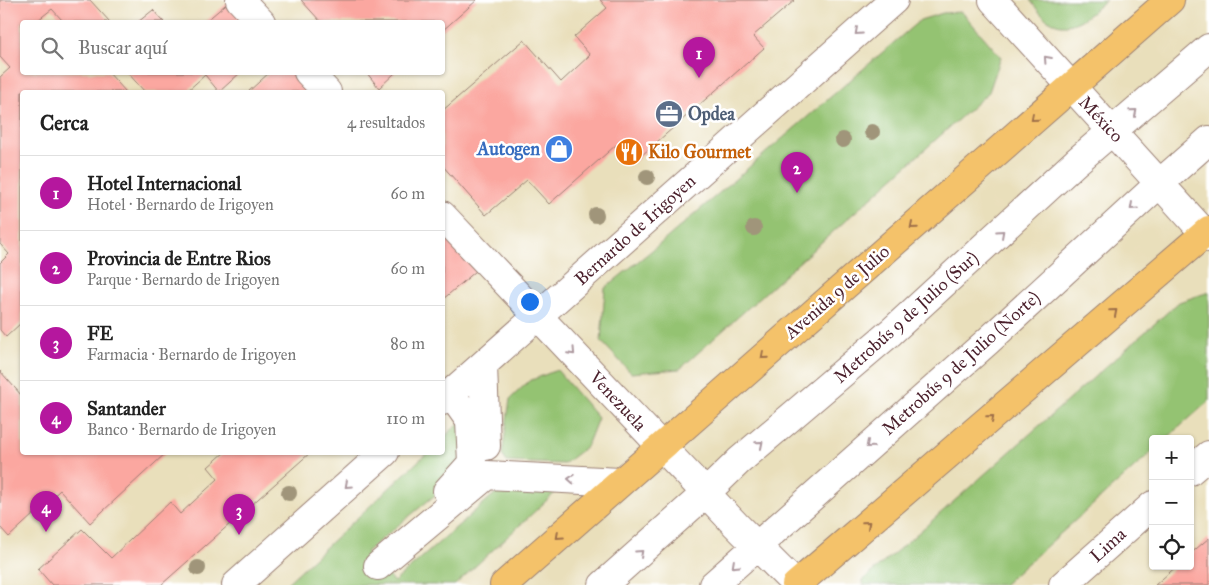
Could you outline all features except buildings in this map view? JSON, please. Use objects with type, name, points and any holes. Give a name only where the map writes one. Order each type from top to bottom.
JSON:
[{"type":"highway","name":"Avenida 9 de Julio","points":[[504,585],[1170,0]]},
{"type":"highway","points":[[796,585],[1208,234]]},
{"type":"street","points":[[240,0],[259,20]]},
{"type":"street","name":"Bernardo de Irigoyen","points":[[447,398],[894,0]]},
{"type":"street","name":"México","points":[[994,0],[1208,234]]},
{"type":"street","name":"Metrobús 9 de Julio (Sur)","points":[[603,585],[739,461],[891,332],[1076,162],[1209,48]]},
{"type":"street","points":[[311,75],[325,90]]},
{"type":"street","name":"Metrobús 9 de Julio (Norte)","points":[[712,585],[988,341],[1209,140]]},
{"type":"street","name":"Venezuela","points":[[445,218],[796,585]]},
{"type":"street","points":[[482,365],[487,475]]},
{"type":"street","points":[[447,398],[470,421],[472,463],[378,566],[487,475],[620,482]]},
{"type":"street","points":[[236,585],[382,455]]},
{"type":"street","points":[[1194,468],[1209,455]]},
{"type":"street","name":"Lima","points":[[1063,585],[1149,509]]},
{"type":"green space","points":[[1030,0],[1106,0],[1080,21],[1065,25],[1056,24],[1045,18]]},
{"type":"green space","points":[[962,12],[1001,57],[989,92],[680,369],[631,373],[601,341],[605,288],[661,243],[920,20],[943,13]]},
{"type":"green space","points":[[1209,292],[1209,401],[1171,435],[1149,435],[1149,455],[1003,585],[863,585],[863,580],[1179,302]]},
{"type":"green space","points":[[557,370],[598,418],[587,446],[564,464],[507,462],[502,455],[510,399],[529,381]]},
{"type":"green space","points":[[471,412],[457,477],[366,552],[394,582],[492,496],[505,488],[558,490],[455,585],[285,585],[425,455],[445,455],[445,436]]},
{"type":"place","name":"Hotel Internacional","points":[[699,78]]},
{"type":"place","name":"Opdea","points":[[669,114]]},
{"type":"place","name":"Autogen","points":[[559,149]]},
{"type":"place","name":"Kilo Gourmet","points":[[629,152]]},
{"type":"place","name":"Provincia de Entre Rios","points":[[797,193]]},
{"type":"place","name":"Santander","points":[[46,532]]},
{"type":"place","name":"FE","points":[[239,535]]}]
